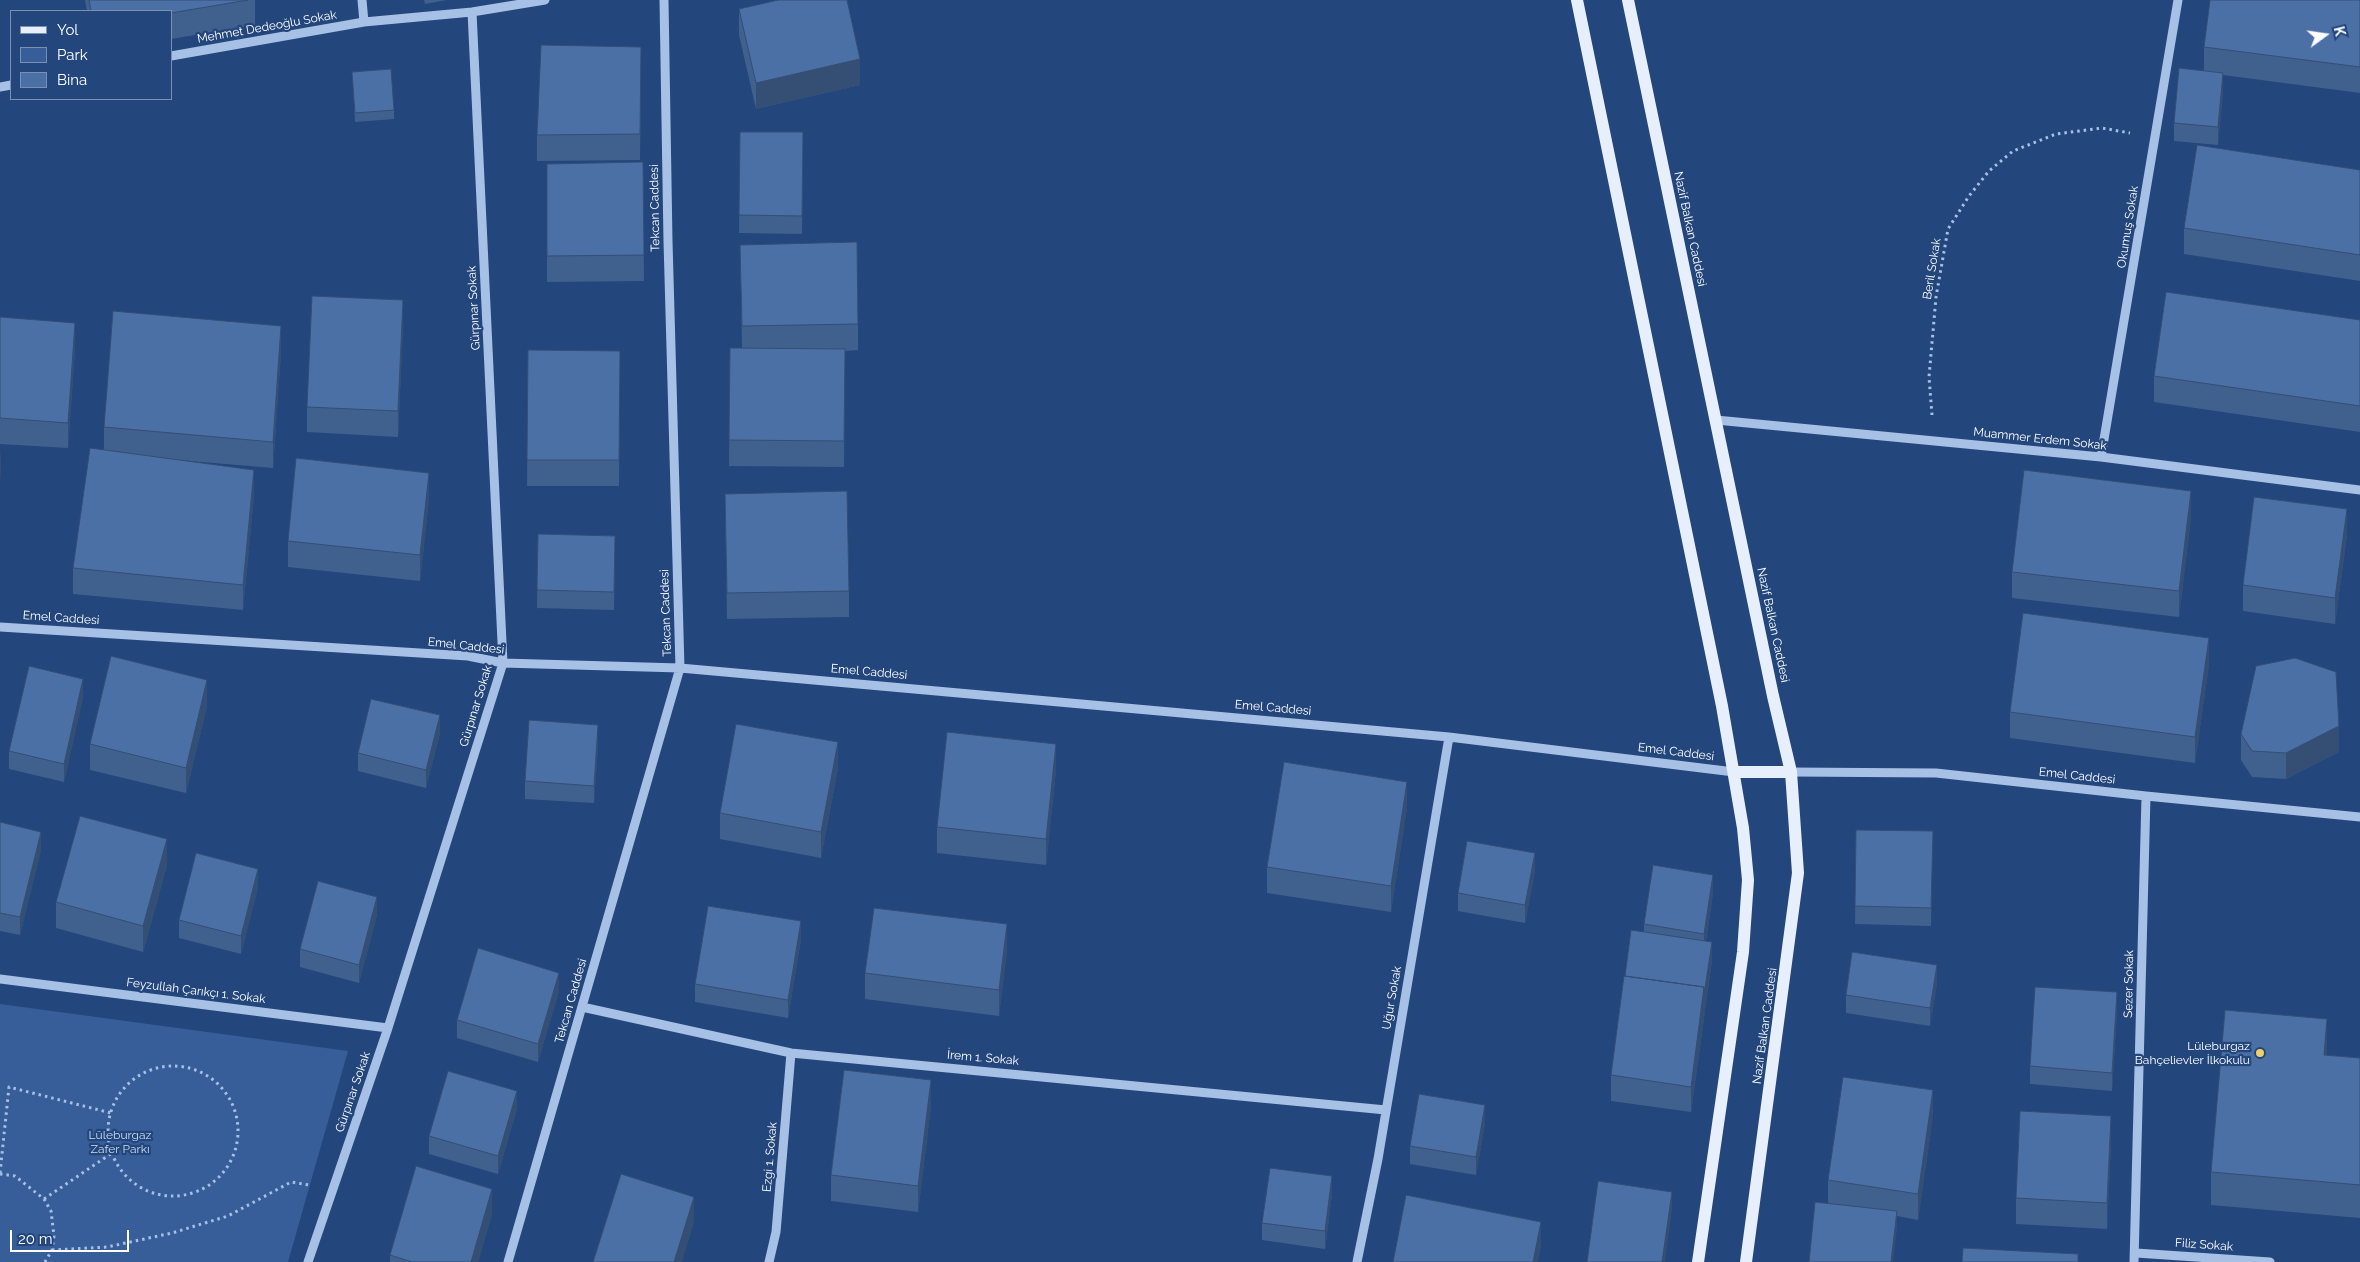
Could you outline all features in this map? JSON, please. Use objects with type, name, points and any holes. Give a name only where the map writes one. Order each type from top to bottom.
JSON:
[{"type":"main road","points":[[1577,0],[1744,828],[1748,880],[1742,952],[1698,1262]]},
{"type":"main road","name":"Nazif Balkan Caddesi","points":[[1628,0],[1773,696],[1791,772],[1798,873],[1746,1262]]},
{"type":"main road","points":[[1734,772],[1791,772]]},
{"type":"street","points":[[362,0],[364,22]]},
{"type":"street","name":"Mehmet Dedeoğlu Sokak","points":[[172,56],[364,22],[472,12],[545,0]]},
{"type":"street","name":"Tekcan Caddesi","points":[[508,1262],[680,668],[668,241],[664,0]]},
{"type":"street","name":"Okumuş Sokak","points":[[2101,457],[2178,0]]},
{"type":"street","name":"Gürpınar Sokak","points":[[308,1262],[388,1028],[503,662],[472,12]]},
{"type":"street","name":"Muammer Erdem Sokak","points":[[1716,420],[2101,457],[2360,490]]},
{"type":"street","name":"Emel Caddesi","points":[[0,627],[468,656],[503,662],[680,668],[1449,737],[1734,772]]},
{"type":"street","name":"Uğur Sokak","points":[[1357,1262],[1386,1110],[1449,737]]},
{"type":"street","name":"Emel Caddesi","points":[[1791,772],[1936,773],[2360,817]]},
{"type":"street","name":"Sezer Sokak","points":[[2135,1258],[2146,796]]},
{"type":"street","name":"Feyzullah Çarıkçı 1. Sokak","points":[[0,979],[388,1028]]},
{"type":"street","name":"İrem 1. Sokak","points":[[582,1007],[791,1053],[1386,1110]]},
{"type":"street","name":"Ezgi 1. Sokak","points":[[769,1262],[776,1232],[791,1053]]},
{"type":"street","name":"Filiz Sokak","points":[[2135,1258],[2270,1262]]},
{"type":"path","name":"Beril Sokak","points":[[1934,440],[1929,377],[1936,296],[1948,230],[1969,196],[1989,171],[2013,151],[2056,134],[2102,128],[2156,138]]},
{"type":"path","points":[[186,1067],[214,1080],[233,1105],[238,1129],[235,1152],[228,1167],[218,1179],[190,1194],[174,1196],[158,1194],[131,1180],[120,1167],[112,1153],[109,1140],[111,1112],[127,1086],[139,1075],[154,1068],[186,1067]]},
{"type":"path","points":[[45,1262],[52,1250],[54,1236],[51,1211],[44,1199],[14,1176],[0,1174],[9,1087],[111,1112]]},
{"type":"path","points":[[44,1199],[112,1153]]},
{"type":"path","points":[[52,1250],[107,1247],[172,1233],[228,1216],[291,1182],[333,1188]]},
{"type":"green space","name":"Lüleburgaz Zafer Parkı","points":[[0,1004],[348,1051],[288,1262],[0,1262]]},
{"type":"building","points":[[89,0],[248,0],[172,13],[172,10],[91,10]]},
{"type":"building","points":[[778,0],[847,0],[860,59],[756,83],[739,9]]},
{"type":"building","points":[[2210,0],[2360,0],[2360,67],[2204,47]]},
{"type":"building","points":[[541,45],[641,47],[640,134],[537,135]]},
{"type":"building","points":[[2179,68],[2223,73],[2218,127],[2174,123]]},
{"type":"building","points":[[391,69],[394,110],[355,113],[352,72]]},
{"type":"building","points":[[740,132],[803,132],[802,216],[739,215]]},
{"type":"building","points":[[2197,145],[2360,170],[2360,255],[2184,228]]},
{"type":"building","points":[[643,162],[644,255],[547,256],[547,164]]},
{"type":"building","points":[[857,242],[858,324],[742,326],[740,245]]},
{"type":"building","points":[[2166,292],[2360,320],[2360,406],[2154,376]]},
{"type":"building","points":[[312,296],[403,300],[398,411],[307,407]]},
{"type":"building","points":[[113,311],[281,326],[273,442],[104,427]]},
{"type":"building","points":[[0,317],[75,323],[68,423],[0,418]]},
{"type":"building","points":[[730,348],[845,349],[844,441],[729,440]]},
{"type":"building","points":[[528,350],[620,351],[619,460],[527,460]]},
{"type":"building","points":[[90,448],[254,470],[243,585],[73,568]]},
{"type":"building","points":[[296,458],[429,473],[420,555],[288,541]]},
{"type":"building","points":[[2024,470],[2191,491],[2179,591],[2012,572]]},
{"type":"building","points":[[847,491],[849,591],[727,593],[725,494]]},
{"type":"building","points":[[2254,497],[2347,509],[2335,598],[2243,585]]},
{"type":"building","points":[[538,534],[615,536],[614,592],[537,590]]},
{"type":"building","points":[[2023,613],[2209,638],[2195,737],[2010,712]]},
{"type":"building","points":[[111,656],[207,680],[186,768],[90,744]]},
{"type":"building","points":[[2295,658],[2336,672],[2339,726],[2286,753],[2252,751],[2241,734],[2256,666]]},
{"type":"building","points":[[29,666],[83,679],[64,764],[9,751]]},
{"type":"building","points":[[371,699],[440,715],[426,770],[358,753]]},
{"type":"building","points":[[529,720],[598,725],[594,786],[525,781]]},
{"type":"building","points":[[736,724],[838,742],[821,832],[720,813]]},
{"type":"building","points":[[947,732],[1056,744],[1046,839],[937,827]]},
{"type":"building","points":[[1284,762],[1407,782],[1391,886],[1267,867]]},
{"type":"building","points":[[80,816],[167,839],[143,926],[56,902]]},
{"type":"building","points":[[0,822],[41,832],[20,917],[0,913]]},
{"type":"building","points":[[1856,830],[1933,831],[1931,908],[1855,906]]},
{"type":"building","points":[[1467,841],[1535,853],[1525,905],[1458,893]]},
{"type":"building","points":[[196,853],[258,869],[241,936],[179,920]]},
{"type":"building","points":[[1653,865],[1713,875],[1704,934],[1644,924]]},
{"type":"building","points":[[318,881],[377,897],[359,965],[300,949]]},
{"type":"building","points":[[708,906],[801,921],[788,1000],[695,984]]},
{"type":"building","points":[[874,908],[1007,924],[999,990],[865,973]]},
{"type":"building","points":[[1631,930],[1712,942],[1704,995],[1704,987],[1625,976]]},
{"type":"building","points":[[478,948],[559,973],[538,1044],[457,1020]]},
{"type":"building","points":[[1852,952],[1937,965],[1930,1008],[1846,995]]},
{"type":"building","points":[[1624,976],[1704,987],[1691,1087],[1611,1075]]},
{"type":"building","points":[[2035,987],[2117,992],[2112,1073],[2030,1066]]},
{"type":"building","points":[[2225,1010],[2327,1019],[2324,1055],[2360,1058],[2360,1185],[2211,1172]]},
{"type":"building","points":[[844,1070],[931,1080],[918,1186],[831,1175]]},
{"type":"building","points":[[448,1071],[517,1091],[498,1156],[429,1136]]},
{"type":"building","points":[[1843,1077],[1933,1090],[1918,1194],[1828,1180]]},
{"type":"building","points":[[1419,1094],[1485,1105],[1476,1157],[1410,1146]]},
{"type":"building","points":[[2020,1111],[2111,1116],[2107,1203],[2016,1198]]},
{"type":"building","points":[[416,1166],[492,1189],[471,1262],[412,1262],[390,1255]]},
{"type":"building","points":[[1270,1168],[1332,1176],[1325,1231],[1262,1223]]},
{"type":"building","points":[[621,1174],[694,1197],[674,1262],[593,1262]]},
{"type":"building","points":[[1598,1181],[1672,1192],[1662,1262],[1587,1262]]},
{"type":"building","points":[[1406,1195],[1541,1222],[1533,1262],[1393,1262]]},
{"type":"building","points":[[1815,1202],[1897,1211],[1891,1262],[1809,1262]]},
{"type":"building","points":[[1963,1248],[2078,1254],[2078,1262],[1962,1262]]},
{"type":"place","name":"Lüleburgaz Bahçelievler İlkokulu","points":[[2260,1053]]}]
